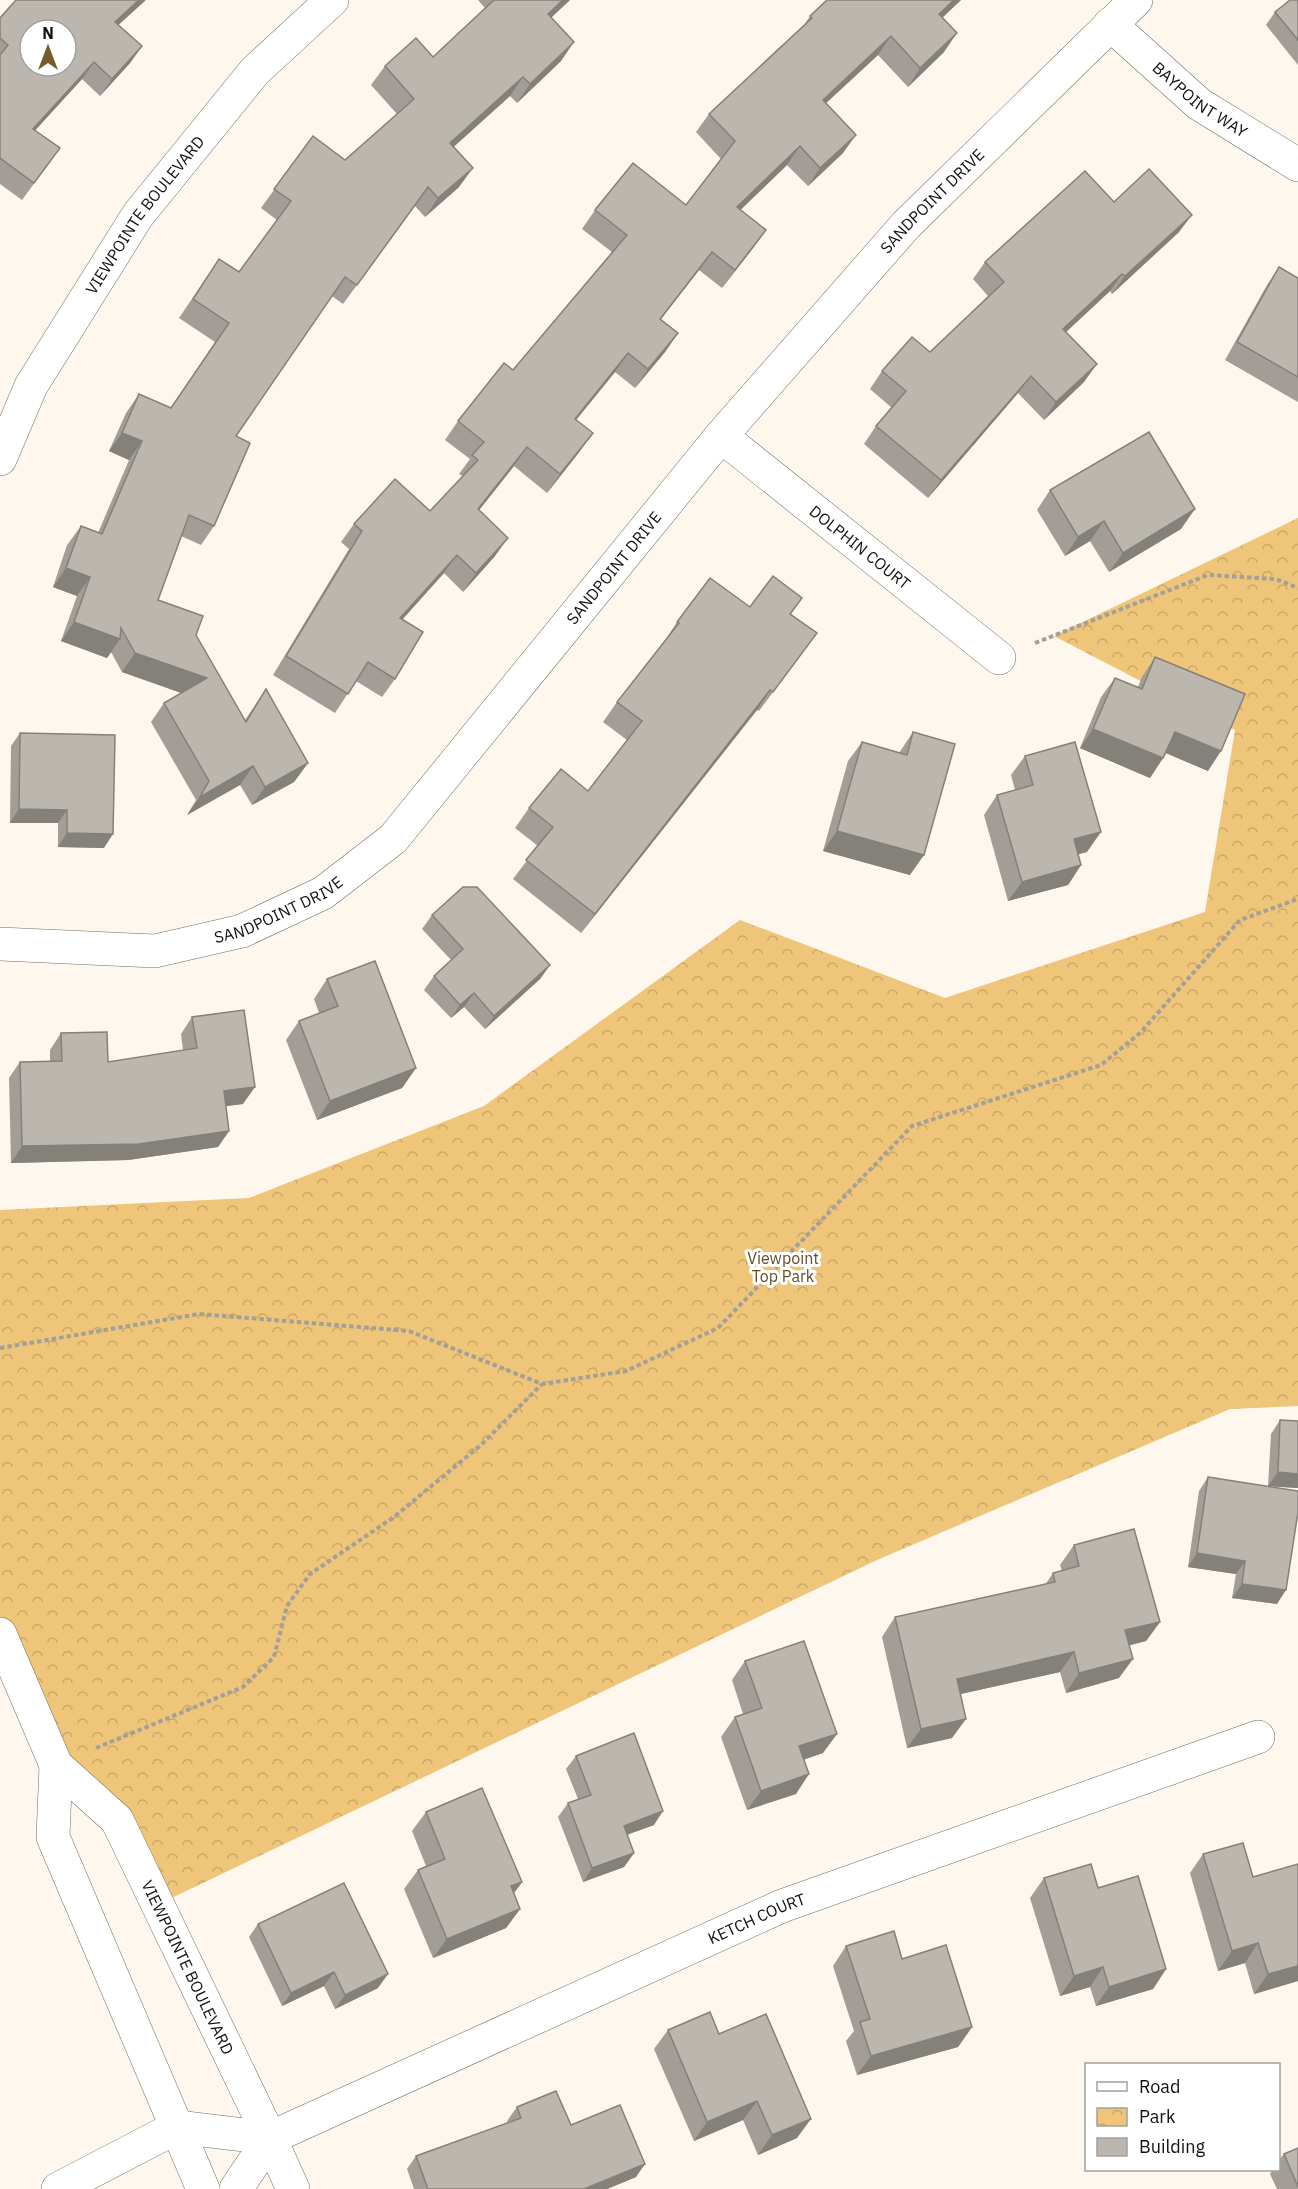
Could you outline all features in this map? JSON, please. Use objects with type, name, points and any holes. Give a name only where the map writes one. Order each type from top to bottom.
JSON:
[{"type":"street","name":"VIEWPOINTE BOULEVARD","points":[[0,459],[31,386],[138,215],[255,71],[332,0]]},
{"type":"street","name":"SANDPOINT DRIVE","points":[[0,944],[155,951],[242,931],[323,893],[393,839],[721,436],[906,225],[1136,0]]},
{"type":"street","name":"BAYPOINT WAY","points":[[1110,24],[1199,104],[1298,165]]},
{"type":"street","name":"DOLPHIN COURT","points":[[721,436],[999,658]]},
{"type":"street","name":"VIEWPOINTE BOULEVARD","points":[[0,1634],[56,1765],[117,1820],[293,2189]]},
{"type":"street","name":"KETCH COURT","points":[[270,2138],[782,1906],[1258,1737]]},
{"type":"street","name":"VIEWPOINTE BOULEVARD","points":[[56,1765],[53,1837],[203,2189]]},
{"type":"street","points":[[57,2189],[177,2127],[270,2138],[236,2189]]},
{"type":"path","points":[[999,658],[1208,575],[1276,579],[1298,588]]},
{"type":"path","points":[[0,1348],[200,1314],[409,1331],[542,1384],[626,1371],[718,1328],[912,1126],[1101,1065],[1140,1033],[1240,920],[1298,899]]},
{"type":"path","points":[[56,1765],[243,1688],[274,1657],[287,1606],[310,1574],[394,1517],[481,1445],[542,1384]]},
{"type":"green space","name":"Viewpoint Top Park","points":[[1298,518],[1298,1406],[1230,1409],[877,1560],[157,1905],[117,1820],[56,1765],[0,1634],[0,1210],[249,1198],[484,1106],[740,920],[945,998],[1205,912],[1235,730],[1054,636]]},
{"type":"building","points":[[16,0],[139,0],[115,22],[142,46],[112,79],[94,62],[33,129],[60,148],[34,183],[0,158],[0,55],[8,45],[0,38],[0,18]]},
{"type":"building","points":[[494,0],[563,0],[548,14],[574,42],[530,84],[523,77],[450,143],[473,168],[438,198],[428,187],[357,285],[345,277],[236,436],[250,443],[214,526],[189,515],[158,600],[203,616],[196,635],[246,722],[266,689],[308,763],[265,787],[253,766],[200,797],[209,781],[164,703],[207,678],[135,653],[121,628],[120,639],[74,622],[90,577],[66,568],[81,526],[102,534],[142,441],[122,433],[139,394],[171,408],[229,323],[193,299],[219,259],[239,272],[291,201],[274,189],[313,136],[345,160],[414,99],[385,66],[416,38],[433,57]]},
{"type":"building","points":[[827,0],[954,0],[939,14],[957,33],[920,68],[891,36],[823,100],[856,135],[820,168],[800,146],[737,207],[766,230],[735,270],[712,252],[660,319],[678,333],[648,369],[628,353],[575,419],[593,433],[560,474],[527,447],[478,509],[508,538],[476,573],[457,555],[400,618],[423,632],[395,679],[368,662],[348,694],[286,656],[362,531],[354,524],[395,479],[430,511],[478,460],[472,455],[484,442],[458,421],[504,363],[513,370],[627,235],[595,210],[633,163],[686,205],[735,141],[709,114],[812,18],[810,16]]},
{"type":"building","points":[[1290,0],[1298,0],[1298,40],[1275,12]]},
{"type":"building","points":[[1149,169],[1192,215],[1125,276],[1122,274],[1063,329],[1097,364],[1056,402],[1031,376],[941,480],[876,426],[906,391],[882,371],[912,337],[930,352],[1004,282],[985,262],[1085,171],[1114,202]]},
{"type":"building","points":[[1279,267],[1298,278],[1298,377],[1237,342]]},
{"type":"building","points":[[1149,432],[1195,509],[1123,553],[1104,521],[1078,537],[1050,490]]},
{"type":"building","points":[[773,576],[802,598],[790,614],[817,633],[773,692],[770,690],[595,914],[526,860],[553,827],[529,808],[561,769],[588,791],[642,721],[617,702],[679,623],[677,622],[710,578],[750,607]]},
{"type":"building","points":[[1155,657],[1245,694],[1221,751],[1175,732],[1163,758],[1093,729],[1115,678],[1142,689]]},
{"type":"building","points":[[913,732],[955,744],[924,855],[837,831],[862,742],[907,755]]},
{"type":"building","points":[[20,733],[115,735],[113,834],[67,833],[67,810],[19,809]]},
{"type":"building","points":[[1075,742],[1101,832],[1074,839],[1081,865],[1022,882],[997,795],[1033,785],[1025,756]]},
{"type":"building","points":[[463,887],[477,887],[550,965],[494,1016],[474,993],[460,1005],[434,976],[463,949],[432,915]]},
{"type":"building","points":[[375,961],[416,1068],[330,1101],[299,1021],[338,1006],[327,979]]},
{"type":"building","points":[[244,1010],[255,1087],[224,1091],[229,1131],[139,1144],[22,1146],[20,1062],[62,1061],[61,1033],[107,1032],[108,1062],[197,1048],[192,1017]]},
{"type":"building","points":[[1280,1420],[1298,1421],[1298,1474],[1278,1472]]},
{"type":"building","points":[[1208,1477],[1298,1491],[1298,1512],[1286,1590],[1242,1584],[1245,1561],[1197,1553]]},
{"type":"building","points":[[1134,1529],[1160,1622],[1125,1630],[1133,1659],[1079,1673],[1074,1652],[957,1679],[966,1719],[921,1729],[895,1617],[1055,1582],[1053,1573],[1079,1566],[1074,1545]]},
{"type":"building","points":[[804,1641],[837,1734],[799,1746],[809,1774],[761,1791],[735,1717],[762,1708],[745,1661]]},
{"type":"building","points":[[634,1733],[663,1811],[624,1826],[634,1853],[592,1868],[568,1803],[591,1795],[576,1756]]},
{"type":"building","points":[[482,1788],[522,1882],[511,1886],[520,1909],[447,1939],[418,1870],[445,1859],[426,1812]]},
{"type":"building","points":[[1243,1843],[1253,1877],[1298,1864],[1298,1966],[1268,1974],[1258,1943],[1232,1951],[1203,1854]]},
{"type":"building","points":[[1091,1864],[1098,1888],[1138,1876],[1166,1969],[1109,1987],[1103,1967],[1074,1976],[1044,1878]]},
{"type":"building","points":[[344,1883],[388,1974],[345,1995],[334,1972],[291,1993],[258,1924]]},
{"type":"building","points":[[894,1931],[902,1959],[946,1945],[972,2027],[871,2056],[860,2022],[870,2019],[846,1946]]},
{"type":"building","points":[[710,2012],[719,2034],[766,2014],[811,2119],[772,2135],[757,2101],[707,2122],[668,2030]]},
{"type":"building","points":[[556,2091],[571,2125],[620,2105],[645,2164],[584,2189],[428,2189],[416,2156],[521,2118],[517,2107]]},
{"type":"building","points":[[1298,2148],[1298,2187],[1284,2154]]}]
